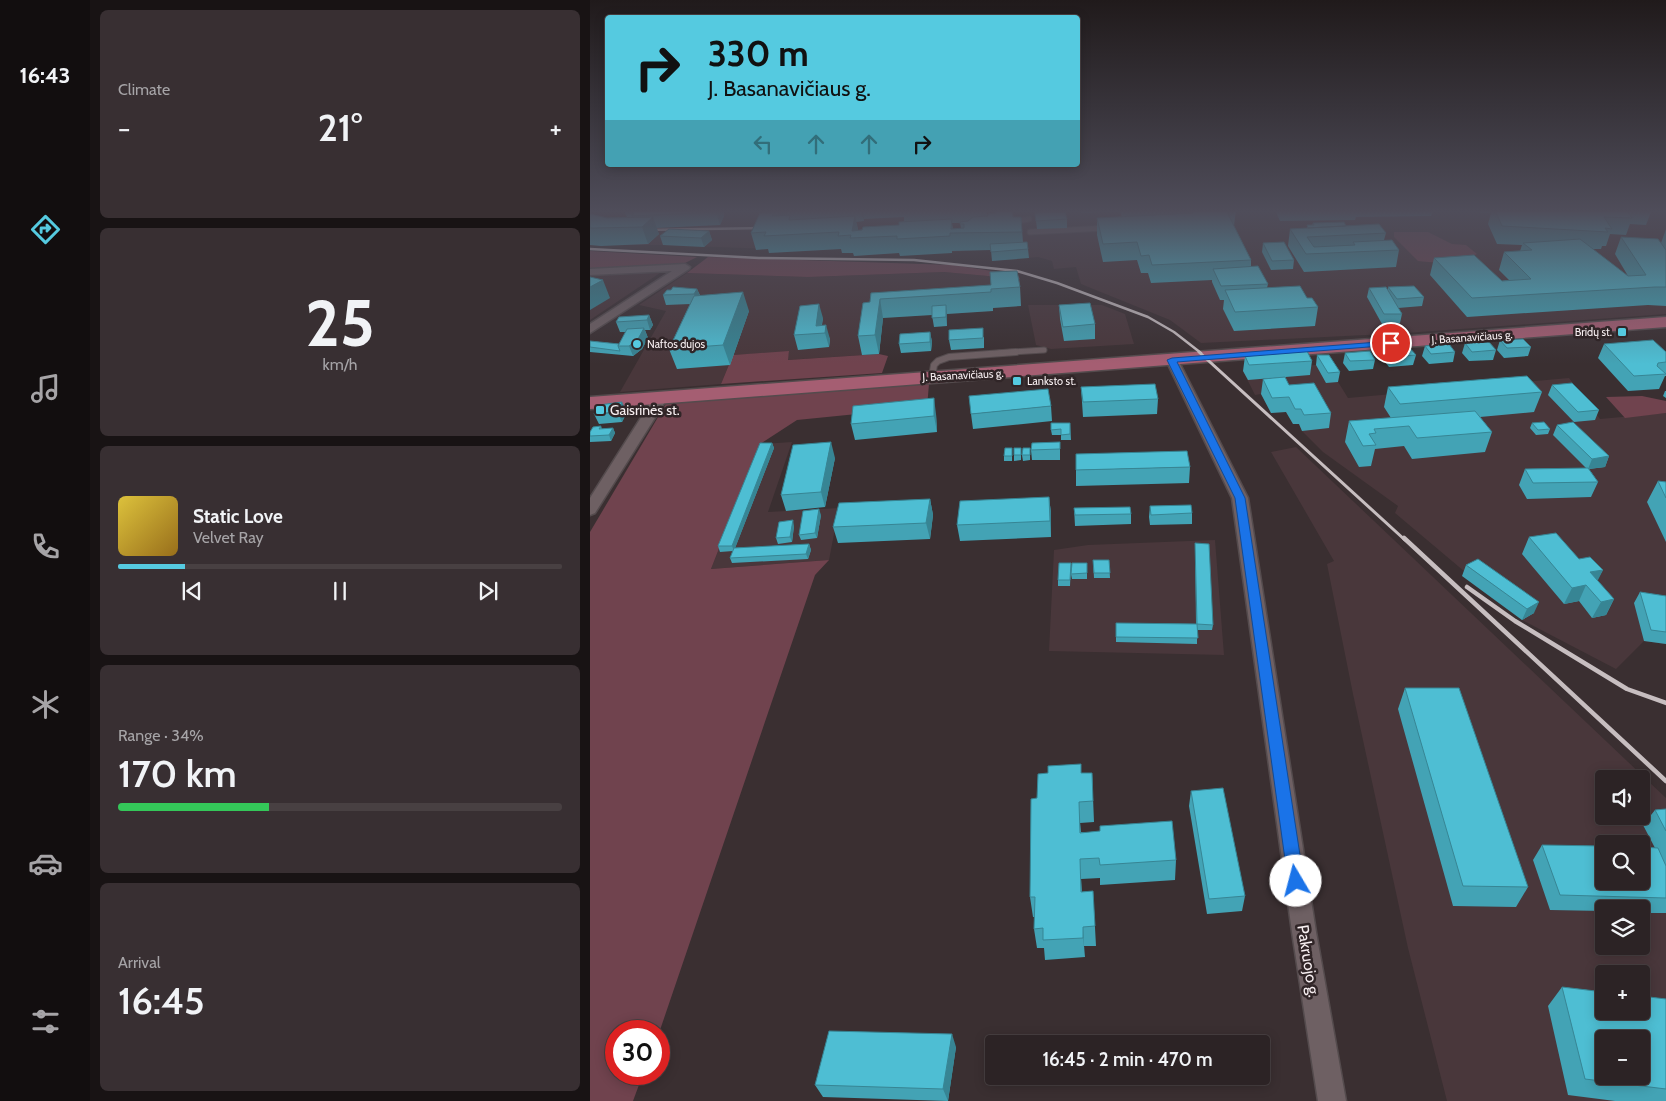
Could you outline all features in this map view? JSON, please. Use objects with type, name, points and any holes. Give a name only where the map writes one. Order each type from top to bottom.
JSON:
[{"type":"main road","name":"J. Basanavičiaus g.","points":[[590,403],[1666,322]]},
{"type":"street","points":[[590,272],[685,268],[590,329]]},
{"type":"street","name":"Pakruojo g.","points":[[1172,360],[1240,498],[1304,932],[1332,1101]]},
{"type":"street","points":[[590,510],[661,397]]},
{"type":"lane","points":[[932,377],[931,367],[934,362],[949,357],[1044,350]]},
{"type":"shaded area","points":[[590,261],[688,261],[679,266],[590,270]]},
{"type":"shaded area","points":[[702,261],[842,261],[953,265],[1018,275],[1020,279],[944,272],[808,277],[687,273]]},
{"type":"shaded area","points":[[1052,261],[1666,261],[1666,314],[1406,333],[1201,343],[1170,320],[1081,284],[1076,267],[1054,269]]},
{"type":"shaded area","points":[[1423,261],[1457,261],[1442,263]]},
{"type":"shaded area","points":[[944,272],[1020,279],[1021,306],[993,308],[993,311],[883,318],[879,354],[787,360],[789,352],[733,355],[721,384],[620,392],[666,311],[639,305],[687,273],[808,277]]},
{"type":"shaded area","points":[[660,273],[590,320],[590,276]]},
{"type":"shaded area","points":[[1028,305],[1102,305],[1125,314],[1134,344],[1051,349],[1036,345]]},
{"type":"shaded area","points":[[789,351],[788,360],[879,354],[888,356],[882,373],[721,384],[733,355]]},
{"type":"shaded area","points":[[1327,364],[1348,398],[1569,378],[1600,419],[1666,413],[1666,644],[1644,641],[1616,669],[1522,620],[1395,513],[1398,506],[1323,452],[1302,431],[1299,424],[1293,424],[1286,412],[1271,413],[1261,394],[1255,395],[1243,371]]},
{"type":"shaded area","points":[[929,384],[927,407],[797,420],[760,444],[711,569],[829,560],[815,575],[663,1020],[605,1020],[605,1085],[639,1085],[633,1101],[590,1101],[590,532],[667,402]]},
{"type":"shaded area","points":[[1642,396],[1666,401],[1666,413],[1625,418],[1606,397]]},
{"type":"shaded area","points":[[792,442],[768,512],[839,508],[829,560],[711,569],[760,444]]},
{"type":"shaded area","points":[[1296,447],[1636,770],[1595,770],[1595,825],[1650,825],[1650,783],[1666,798],[1666,1101],[1447,1101],[1408,948],[1353,694],[1327,564],[1334,561],[1271,452]]},
{"type":"shaded area","points":[[1215,540],[1224,655],[1049,651],[1054,550],[1088,545]]},
{"type":"building","points":[[1151,261],[1224,261],[1152,265]]},
{"type":"building","points":[[1437,261],[1481,261],[1502,281],[1531,279],[1513,261],[1609,261],[1628,276],[1646,275],[1637,261],[1666,261],[1666,287],[1472,298]]},
{"type":"building","points":[[1258,266],[1268,284],[1221,286],[1213,269]]},
{"type":"building","points":[[1017,271],[1020,287],[991,289],[991,292],[880,299],[875,335],[858,336],[863,303],[870,302],[871,293],[991,285],[990,272]]},
{"type":"building","points":[[590,277],[603,280],[590,287]]},
{"type":"building","points":[[1300,286],[1307,298],[1312,298],[1318,307],[1235,312],[1225,290]]},
{"type":"building","points":[[1414,286],[1424,297],[1397,299],[1388,287]]},
{"type":"building","points":[[673,287],[697,289],[694,294],[663,295]]},
{"type":"building","points":[[1386,287],[1402,314],[1384,314],[1369,288]]},
{"type":"building","points":[[743,292],[723,345],[669,349],[694,296]]},
{"type":"building","points":[[1090,303],[1095,324],[1063,327],[1059,305]]},
{"type":"building","points":[[819,304],[816,326],[826,325],[825,333],[794,335],[800,306]]},
{"type":"building","points":[[946,305],[946,317],[932,318],[932,306]]},
{"type":"building","points":[[649,315],[647,320],[616,322],[619,317]]},
{"type":"building","points":[[644,328],[638,339],[629,346],[618,346],[627,329]]},
{"type":"building","points":[[983,328],[983,338],[949,340],[949,330]]},
{"type":"building","points":[[930,332],[930,342],[899,344],[900,334]]},
{"type":"building","points":[[1523,339],[1531,347],[1507,348],[1500,340]]},
{"type":"building","points":[[1653,340],[1666,352],[1666,362],[1658,363],[1657,366],[1666,374],[1634,376],[1604,344]]},
{"type":"building","points":[[590,341],[619,344],[620,351],[590,347]]},
{"type":"building","points":[[1489,342],[1496,350],[1472,352],[1465,343]]},
{"type":"building","points":[[1449,344],[1455,352],[1431,354],[1425,346]]},
{"type":"building","points":[[1409,347],[1416,355],[1391,357],[1385,349]]},
{"type":"building","points":[[1307,351],[1312,361],[1249,365],[1245,356]]},
{"type":"building","points":[[1370,351],[1375,360],[1350,361],[1345,353]]},
{"type":"building","points":[[1317,355],[1329,355],[1340,372],[1328,373]]},
{"type":"building","points":[[1527,376],[1542,392],[1400,404],[1388,387]]},
{"type":"building","points":[[1285,377],[1289,385],[1314,383],[1331,413],[1304,415],[1301,409],[1295,409],[1289,397],[1272,398],[1263,379]]},
{"type":"building","points":[[1572,383],[1599,410],[1578,412],[1552,385]]},
{"type":"building","points":[[1155,384],[1158,399],[1083,402],[1081,387]]},
{"type":"building","points":[[1048,389],[1051,406],[971,414],[969,396]]},
{"type":"building","points":[[934,398],[934,416],[851,424],[853,406]]},
{"type":"building","points":[[622,402],[617,412],[594,414],[599,405]]},
{"type":"building","points":[[1475,411],[1492,432],[1417,438],[1409,426],[1374,429],[1376,433],[1369,434],[1376,445],[1363,446],[1349,421]]},
{"type":"building","points":[[1544,422],[1550,429],[1538,430],[1532,423]]},
{"type":"building","points":[[1573,422],[1609,456],[1592,459],[1557,425]]},
{"type":"building","points":[[1051,423],[1070,423],[1070,434],[1061,435],[1061,429],[1051,430]]},
{"type":"building","points":[[601,426],[599,429],[613,428],[609,435],[590,436],[593,427]]},
{"type":"building","points":[[831,442],[821,492],[781,495],[793,445]]},
{"type":"building","points":[[1060,442],[1060,449],[1031,450],[1032,443]]},
{"type":"building","points":[[760,443],[772,443],[732,546],[718,546]]},
{"type":"building","points":[[1005,448],[1012,448],[1012,456],[1004,456]]},
{"type":"building","points":[[1014,448],[1021,448],[1021,455],[1014,455]]},
{"type":"building","points":[[1023,448],[1030,448],[1030,455],[1022,455]]},
{"type":"building","points":[[1187,451],[1190,467],[1076,470],[1076,454]]},
{"type":"building","points":[[1588,468],[1598,482],[1533,483],[1525,469]]},
{"type":"building","points":[[1658,481],[1666,482],[1666,498]]},
{"type":"building","points":[[1049,497],[1050,521],[957,525],[960,501]]},
{"type":"building","points":[[930,499],[926,523],[833,527],[839,503]]},
{"type":"building","points":[[1191,505],[1192,513],[1151,515],[1150,506]]},
{"type":"building","points":[[1130,507],[1131,514],[1075,515],[1074,508]]},
{"type":"building","points":[[819,509],[815,533],[799,535],[803,511]]},
{"type":"building","points":[[793,520],[790,537],[776,538],[779,522]]},
{"type":"building","points":[[1556,533],[1579,559],[1590,557],[1603,570],[1590,572],[1614,599],[1601,602],[1586,585],[1572,588],[1529,537]]},
{"type":"building","points":[[1195,543],[1209,544],[1213,625],[1197,624]]},
{"type":"building","points":[[809,544],[806,554],[730,558],[734,548]]},
{"type":"building","points":[[1478,559],[1539,602],[1527,609],[1466,565]]},
{"type":"building","points":[[1093,560],[1109,560],[1110,573],[1094,573]]},
{"type":"building","points":[[1059,563],[1071,563],[1070,580],[1058,580]]},
{"type":"building","points":[[1072,563],[1087,563],[1087,573],[1071,574]]},
{"type":"building","points":[[1640,592],[1666,596],[1666,632],[1651,630]]},
{"type":"building","points":[[1116,623],[1197,624],[1198,638],[1116,637]]},
{"type":"building","points":[[1405,688],[1459,688],[1528,887],[1463,886]]},
{"type":"building","points":[[1081,764],[1081,773],[1092,773],[1093,801],[1079,802],[1080,833],[1100,831],[1100,826],[1172,821],[1176,860],[1100,865],[1099,858],[1080,859],[1081,892],[1093,891],[1095,926],[1083,927],[1083,938],[1043,940],[1043,928],[1034,929],[1035,897],[1030,897],[1031,799],[1037,798],[1038,774],[1048,773],[1048,766]]},
{"type":"building","points":[[1223,788],[1245,896],[1209,899],[1191,791]]},
{"type":"building","points":[[1666,809],[1666,831],[1655,810]]},
{"type":"building","points":[[1542,845],[1595,846],[1595,890],[1650,890],[1650,848],[1658,848],[1666,866],[1666,898],[1560,895]]},
{"type":"building","points":[[1562,987],[1595,991],[1595,1020],[1650,1020],[1650,997],[1666,999],[1666,1089],[1634,1085],[1650,1085],[1650,1030],[1595,1030],[1595,1080],[1585,1079]]},
{"type":"building","points":[[829,1031],[952,1034],[943,1089],[815,1085]]},
{"type":"railway","points":[[927,261],[1017,271],[1057,283],[1148,317],[1174,332],[1201,353]]},
{"type":"railway","points":[[1199,352],[1405,540]]},
{"type":"railway","points":[[1404,538],[1666,781]]},
{"type":"railway","points":[[1467,587],[1515,621],[1627,689],[1666,703]]},
{"type":"place","name":"Bridų st.","points":[[1622,332]]},
{"type":"place","name":"Naftos dujos","points":[[637,344]]},
{"type":"place","name":"Lanksto st.","points":[[1017,381]]},
{"type":"place","name":"Gaisrinės st.","points":[[600,410]]},
{"type":"route","points":[[1296,881],[1240,498],[1172,360],[1391,343]]}]
